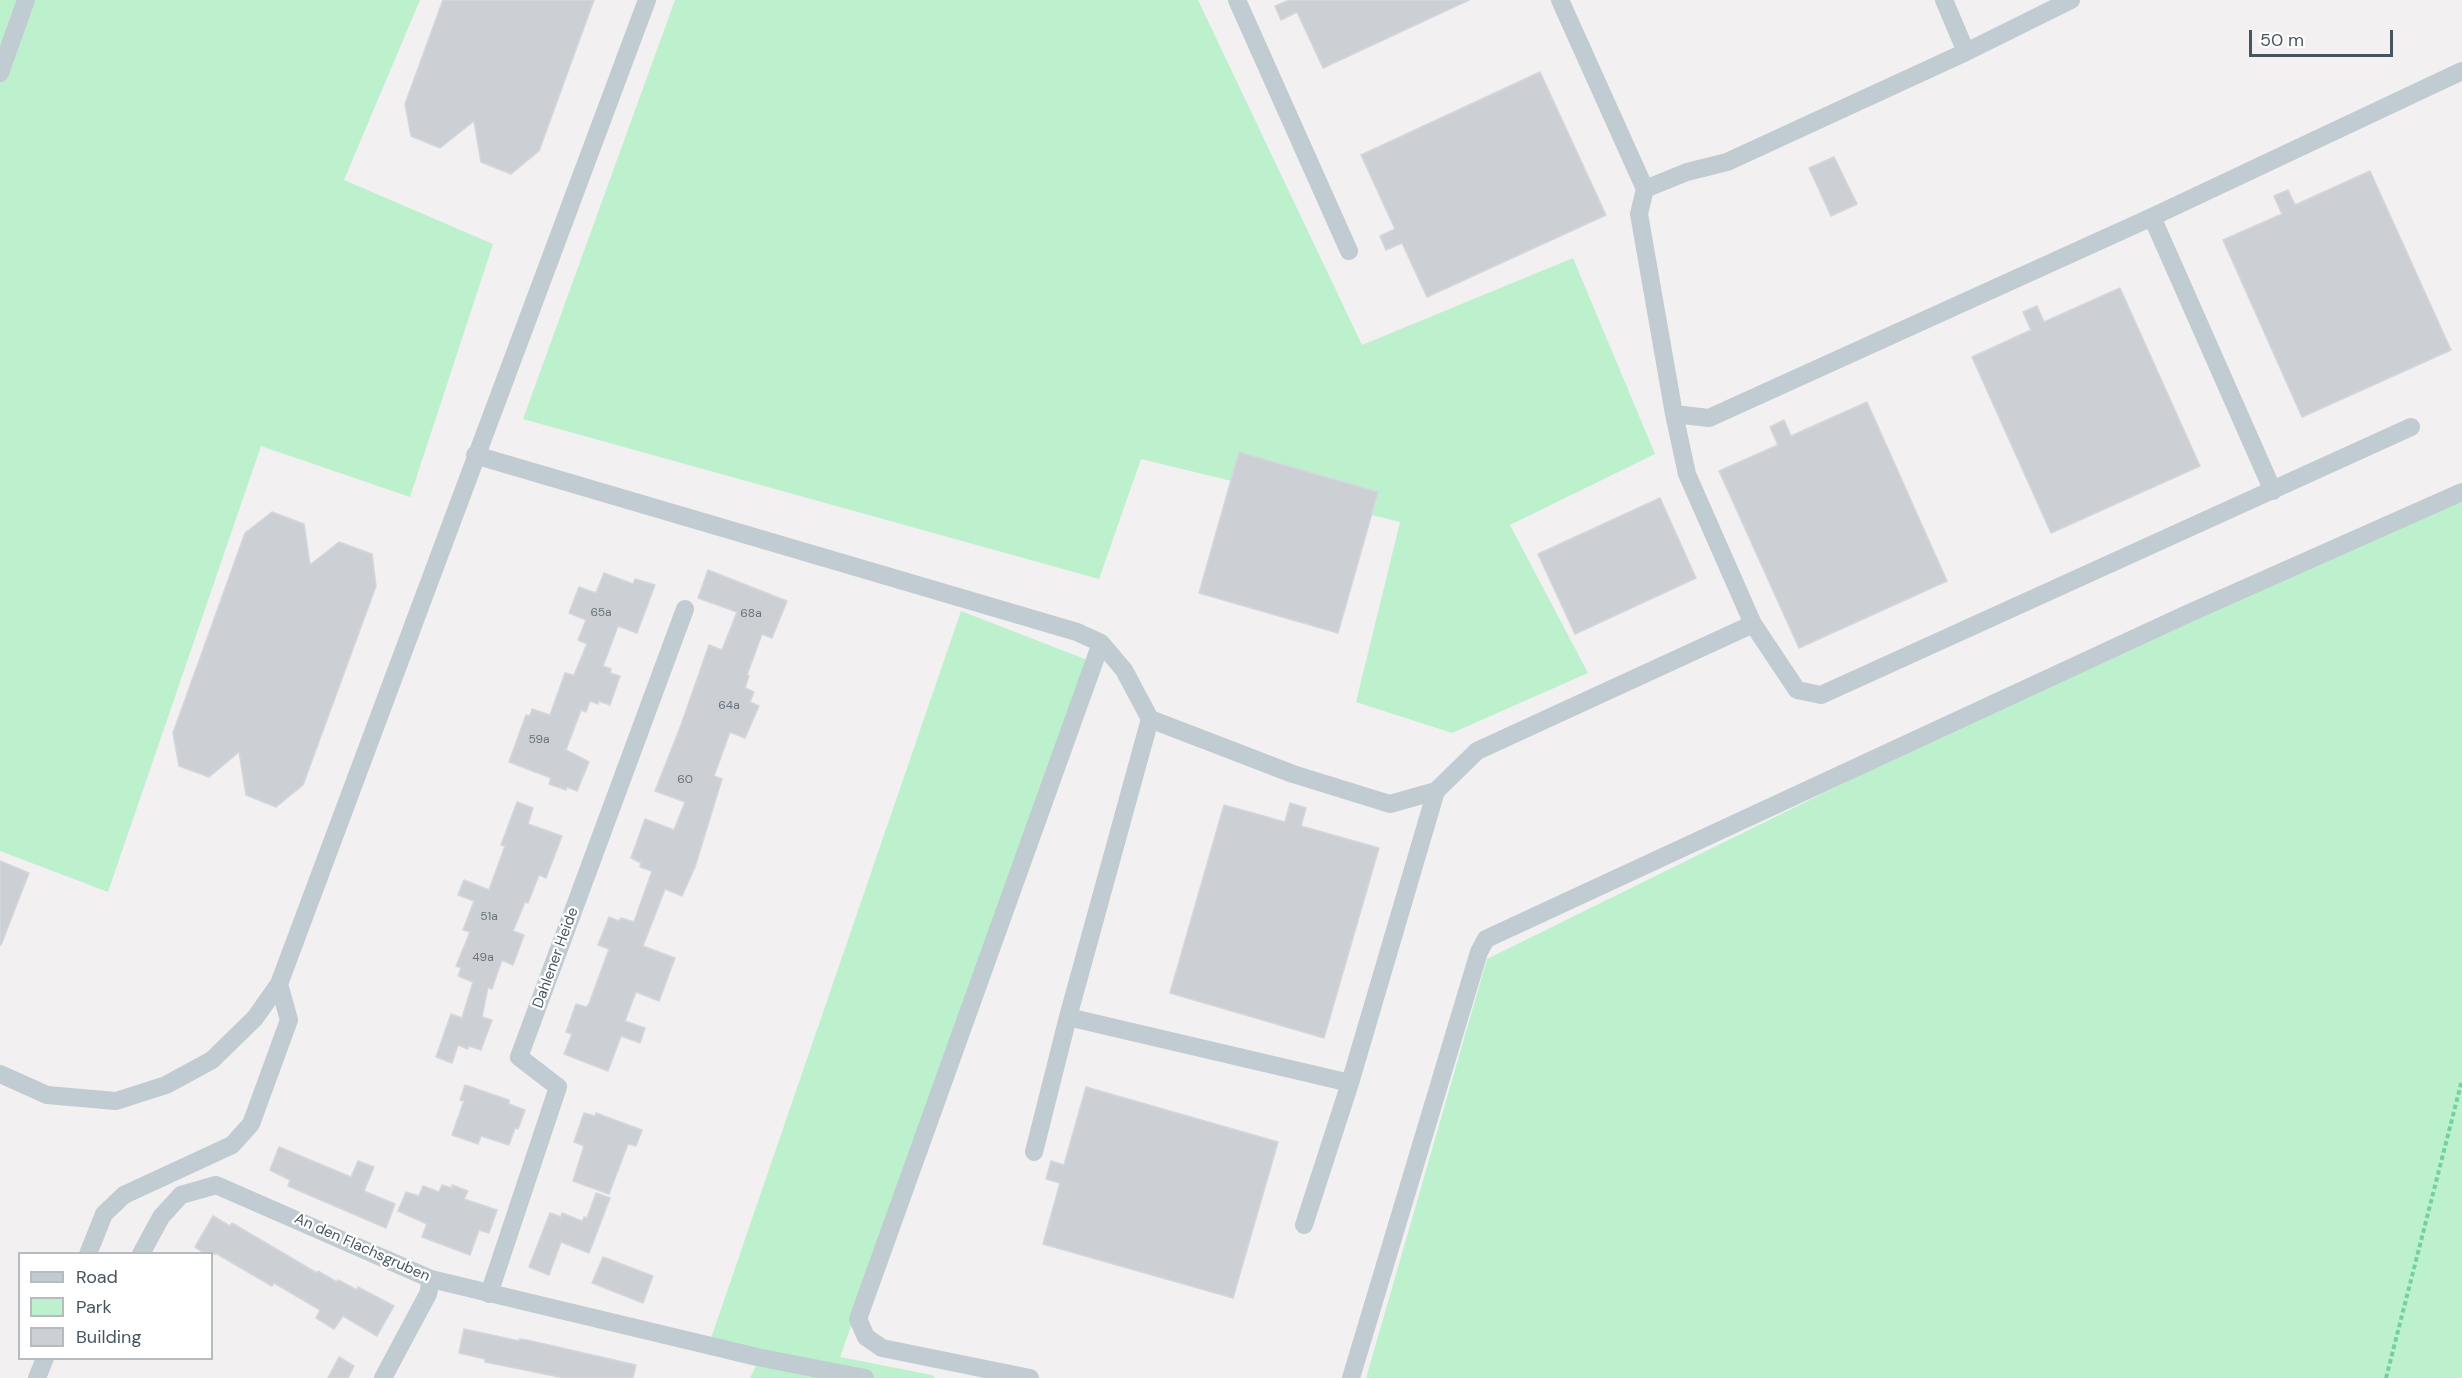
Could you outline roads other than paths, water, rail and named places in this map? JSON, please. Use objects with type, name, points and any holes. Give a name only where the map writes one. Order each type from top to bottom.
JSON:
[{"type":"street","points":[[0,73],[27,0]]},
{"type":"street","points":[[0,1074],[47,1095],[116,1101],[166,1085],[212,1060],[255,1018],[279,984],[646,0]]},
{"type":"street","points":[[1237,0],[1349,251]]},
{"type":"street","points":[[1560,0],[1645,189],[1639,214],[1674,414],[1688,474],[1753,624],[1797,690],[1821,695],[2411,427]]},
{"type":"street","points":[[1944,0],[1966,52]]},
{"type":"street","points":[[1645,189],[1687,172],[1727,162],[1966,52],[2071,0]]},
{"type":"street","points":[[1674,414],[1709,418],[2152,217],[2462,71]]},
{"type":"street","points":[[2152,217],[2273,491]]},
{"type":"street","points":[[475,455],[1077,632],[1101,644],[1124,670],[1150,719],[1293,774],[1390,804],[1436,790],[1477,751],[1753,624]]},
{"type":"street","points":[[1351,1378],[1479,952],[1486,939],[2185,615],[2462,492]]},
{"type":"street","name":"Dahlener Heide","points":[[489,1294],[558,1087],[519,1057],[685,609]]},
{"type":"street","points":[[1030,1378],[882,1348],[866,1337],[858,1319],[1101,644]]},
{"type":"street","points":[[1034,1152],[1068,1017],[1150,719]]},
{"type":"street","points":[[1304,1226],[1350,1083],[1436,790]]},
{"type":"street","points":[[89,1252],[104,1214],[124,1194],[232,1145],[251,1124],[289,1020],[279,984]]},
{"type":"street","points":[[1068,1017],[1350,1083]]},
{"type":"street","name":"An den Flachsgruben","points":[[142,1252],[161,1217],[181,1195],[216,1185],[430,1279],[757,1357],[865,1378]]},
{"type":"street","points":[[383,1378],[428,1293],[430,1279]]},
{"type":"street","points":[[37,1378],[45,1360]]}]
